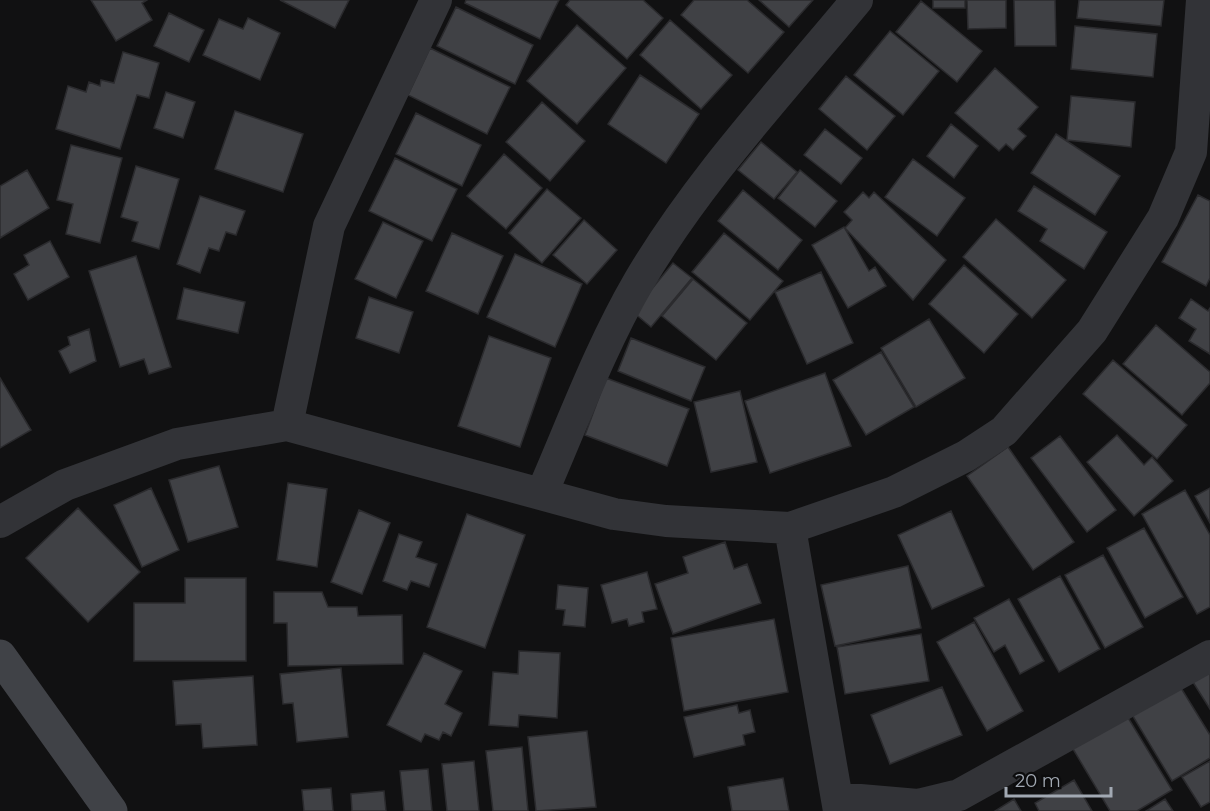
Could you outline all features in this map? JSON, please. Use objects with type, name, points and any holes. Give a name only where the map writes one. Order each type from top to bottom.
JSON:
[{"type":"street","points":[[287,425],[329,226],[436,0]]},
{"type":"street","points":[[542,493],[610,333],[639,280],[686,209],[857,0]]},
{"type":"street","points":[[0,522],[64,485],[177,444],[287,425],[624,516],[666,521],[789,528],[894,492],[966,456],[1004,431],[1032,403],[1092,331],[1163,218],[1201,155],[1202,0]]},
{"type":"street","points":[[789,528],[838,805],[918,806],[959,795],[1210,656]]},
{"type":"street","points":[[4,669],[111,811]]},
{"type":"building","points":[[91,0],[147,0],[142,3],[152,20],[116,41]]},
{"type":"building","points":[[280,0],[349,0],[335,28]]},
{"type":"building","points":[[466,0],[559,0],[540,39],[465,3]]},
{"type":"building","points":[[570,0],[643,0],[663,18],[627,59],[566,5]]},
{"type":"building","points":[[694,0],[747,0],[784,32],[748,73],[681,15]]},
{"type":"building","points":[[759,0],[813,0],[789,27]]},
{"type":"building","points":[[933,0],[965,0],[965,8],[933,8]]},
{"type":"building","points":[[967,0],[1006,0],[1006,28],[968,29]]},
{"type":"building","points":[[1014,0],[1055,0],[1056,46],[1015,46]]},
{"type":"building","points":[[1079,0],[1164,0],[1161,26],[1077,18]]},
{"type":"building","points":[[921,1],[982,51],[957,82],[896,32]]},
{"type":"building","points":[[456,7],[533,45],[515,84],[437,46]]},
{"type":"building","points":[[169,13],[204,30],[189,62],[154,46]]},
{"type":"building","points":[[248,18],[280,33],[260,80],[203,55],[219,19],[243,29]]},
{"type":"building","points":[[670,20],[732,75],[701,109],[640,55]]},
{"type":"building","points":[[577,25],[626,68],[577,124],[527,81]]},
{"type":"building","points":[[1075,26],[1157,34],[1153,77],[1071,69]]},
{"type":"building","points":[[890,31],[939,71],[903,115],[854,75]]},
{"type":"building","points":[[430,48],[510,87],[487,134],[408,95]]},
{"type":"building","points":[[123,52],[159,63],[149,98],[137,95],[120,149],[56,129],[68,86],[86,92],[89,82],[100,86],[101,80],[114,83]]},
{"type":"building","points":[[995,68],[1038,107],[1018,129],[1026,136],[1013,150],[1006,144],[999,151],[955,113]]},
{"type":"building","points":[[640,75],[699,114],[666,163],[608,124]]},
{"type":"building","points":[[846,76],[895,116],[867,150],[819,109]]},
{"type":"building","points":[[166,92],[195,102],[183,138],[154,128]]},
{"type":"building","points":[[1071,96],[1135,102],[1131,147],[1067,140]]},
{"type":"building","points":[[542,102],[585,141],[550,181],[506,142]]},
{"type":"building","points":[[235,111],[303,134],[283,192],[215,169]]},
{"type":"building","points":[[416,113],[481,145],[462,186],[396,154]]},
{"type":"building","points":[[951,124],[978,146],[954,178],[927,156]]},
{"type":"building","points":[[825,129],[862,158],[841,184],[804,155]]},
{"type":"building","points":[[1056,134],[1120,176],[1095,215],[1031,173]]},
{"type":"building","points":[[761,142],[797,172],[774,199],[738,170]]},
{"type":"building","points":[[71,145],[122,158],[100,243],[66,234],[73,204],[57,200]]},
{"type":"building","points":[[504,154],[542,188],[506,229],[467,196]]},
{"type":"building","points":[[395,158],[457,189],[432,241],[369,211]]},
{"type":"building","points":[[913,159],[965,198],[937,236],[885,197]]},
{"type":"building","points":[[136,166],[179,179],[159,249],[132,241],[138,222],[121,217]]},
{"type":"building","points":[[27,170],[49,208],[0,238],[0,186]]},
{"type":"building","points":[[800,170],[837,201],[815,227],[778,198]]},
{"type":"building","points":[[1034,186],[1107,232],[1084,269],[1040,241],[1047,229],[1018,211]]},
{"type":"building","points":[[547,189],[581,218],[542,263],[509,233]]},
{"type":"building","points":[[743,190],[802,240],[778,270],[718,221]]},
{"type":"building","points":[[863,192],[869,198],[874,192],[946,260],[913,300],[845,228],[852,220],[844,212]]},
{"type":"building","points":[[1198,195],[1210,201],[1210,278],[1206,286],[1162,262]]},
{"type":"building","points":[[200,196],[245,211],[236,235],[226,232],[219,251],[209,248],[200,273],[177,264]]},
{"type":"building","points":[[996,219],[1066,280],[1032,318],[963,257]]},
{"type":"building","points":[[584,220],[617,250],[587,284],[553,255]]},
{"type":"building","points":[[383,222],[423,241],[396,298],[355,279]]},
{"type":"building","points":[[844,227],[869,271],[875,267],[886,286],[848,308],[812,245]]},
{"type":"building","points":[[452,233],[503,256],[478,314],[426,291]]},
{"type":"building","points":[[724,233],[783,281],[750,320],[692,272]]},
{"type":"building","points":[[50,241],[69,277],[28,300],[14,274],[29,265],[24,255]]},
{"type":"building","points":[[515,254],[582,284],[555,347],[487,317]]},
{"type":"building","points":[[136,256],[171,367],[149,374],[144,359],[120,367],[89,271]]},
{"type":"building","points":[[673,263],[692,278],[651,327],[633,312]]},
{"type":"building","points":[[964,265],[1018,314],[984,353],[929,304]]},
{"type":"building","points":[[821,272],[853,343],[807,364],[775,292]]},
{"type":"building","points":[[693,279],[747,323],[716,360],[662,316]]},
{"type":"building","points":[[184,288],[245,302],[238,333],[177,319]]},
{"type":"building","points":[[369,297],[413,312],[399,353],[356,338]]},
{"type":"building","points":[[1191,299],[1208,311],[1210,308],[1210,354],[1189,341],[1196,329],[1179,318]]},
{"type":"building","points":[[929,319],[965,378],[916,407],[881,348]]},
{"type":"building","points":[[1156,325],[1210,372],[1210,383],[1182,415],[1123,364]]},
{"type":"building","points":[[89,329],[96,361],[70,373],[59,351],[70,345],[68,337]]},
{"type":"building","points":[[489,336],[551,358],[520,447],[458,426]]},
{"type":"building","points":[[631,338],[705,367],[691,401],[618,371]]},
{"type":"building","points":[[881,352],[914,407],[866,435],[833,380]]},
{"type":"building","points":[[1113,360],[1187,425],[1157,459],[1083,394]]},
{"type":"building","points":[[825,373],[851,446],[770,473],[745,401]]},
{"type":"building","points":[[0,378],[31,430],[0,448]]},
{"type":"building","points":[[606,378],[689,409],[667,466],[585,435]]},
{"type":"building","points":[[740,391],[757,462],[711,472],[694,402]]},
{"type":"building","points":[[1117,435],[1144,465],[1152,457],[1173,481],[1134,516],[1087,462]]},
{"type":"building","points":[[1060,436],[1116,510],[1087,532],[1031,458]]},
{"type":"building","points":[[1008,447],[1074,542],[1033,570],[967,476]]},
{"type":"building","points":[[219,466],[238,527],[188,542],[169,480]]},
{"type":"building","points":[[288,483],[327,489],[317,567],[277,560]]},
{"type":"building","points":[[151,488],[179,550],[142,567],[114,505]]},
{"type":"building","points":[[1210,488],[1210,523],[1195,496]]},
{"type":"building","points":[[1185,490],[1210,535],[1210,607],[1197,614],[1142,514]]},
{"type":"building","points":[[78,508],[140,572],[88,622],[26,558]]},
{"type":"building","points":[[359,510],[390,523],[362,594],[331,582]]},
{"type":"building","points":[[951,511],[984,586],[932,609],[898,535]]},
{"type":"building","points":[[467,514],[525,535],[485,648],[427,627]]},
{"type":"building","points":[[1144,528],[1183,597],[1145,618],[1107,548]]},
{"type":"building","points":[[399,534],[422,542],[416,557],[437,564],[429,587],[411,581],[407,590],[383,581]]},
{"type":"building","points":[[725,542],[734,569],[747,564],[761,603],[673,634],[655,584],[688,573],[683,557]]},
{"type":"building","points":[[1103,555],[1143,627],[1105,648],[1065,575]]},
{"type":"building","points":[[908,566],[921,628],[835,646],[821,585]]},
{"type":"building","points":[[647,572],[657,609],[642,612],[644,622],[629,626],[627,619],[612,623],[601,585]]},
{"type":"building","points":[[1060,576],[1100,649],[1059,672],[1018,599]]},
{"type":"building","points":[[185,578],[246,578],[246,661],[134,661],[134,603],[185,603]]},
{"type":"building","points":[[558,585],[588,588],[585,627],[563,625],[565,610],[556,609]]},
{"type":"building","points":[[274,592],[322,592],[328,607],[357,607],[358,616],[402,615],[403,664],[288,666],[287,623],[274,623]]},
{"type":"building","points":[[1009,599],[1044,661],[1020,674],[1005,645],[994,652],[974,618]]},
{"type":"building","points":[[774,619],[788,692],[684,711],[671,638]]},
{"type":"building","points":[[974,622],[1023,711],[987,731],[937,642]]},
{"type":"building","points":[[921,634],[929,681],[845,694],[837,647]]},
{"type":"building","points":[[519,651],[560,653],[557,718],[519,715],[518,727],[489,725],[493,672],[518,674]]},
{"type":"building","points":[[424,653],[462,671],[445,704],[462,713],[451,736],[443,732],[439,740],[425,734],[421,742],[387,725]]},
{"type":"building","points":[[1210,667],[1210,709],[1191,679]]},
{"type":"building","points":[[341,668],[348,737],[297,742],[293,703],[283,704],[280,674]]},
{"type":"building","points":[[253,676],[257,745],[203,748],[201,724],[176,725],[173,681]]},
{"type":"building","points":[[1178,683],[1210,735],[1210,758],[1172,781],[1131,713]]},
{"type":"building","points":[[942,687],[962,735],[890,764],[871,715]]},
{"type":"building","points":[[737,705],[739,713],[750,710],[755,732],[743,735],[745,745],[694,757],[684,717]]},
{"type":"building","points":[[1124,711],[1172,790],[1137,811],[1110,811],[1070,744]]},
{"type":"building","points":[[587,731],[596,807],[536,811],[528,737]]},
{"type":"building","points":[[522,747],[528,811],[493,811],[486,751]]},
{"type":"building","points":[[474,761],[479,811],[447,811],[442,764]]},
{"type":"building","points":[[1210,761],[1210,802],[1201,807],[1182,777]]},
{"type":"building","points":[[428,769],[432,811],[404,811],[400,771]]},
{"type":"building","points":[[783,778],[789,811],[732,811],[728,787]]},
{"type":"building","points":[[1074,780],[1092,811],[1039,811],[1035,803]]},
{"type":"building","points":[[331,788],[333,811],[304,811],[302,790]]},
{"type":"building","points":[[384,791],[386,811],[352,811],[351,794]]},
{"type":"building","points":[[1014,799],[1021,811],[995,811]]},
{"type":"building","points":[[1165,799],[1173,811],[1146,811]]}]
